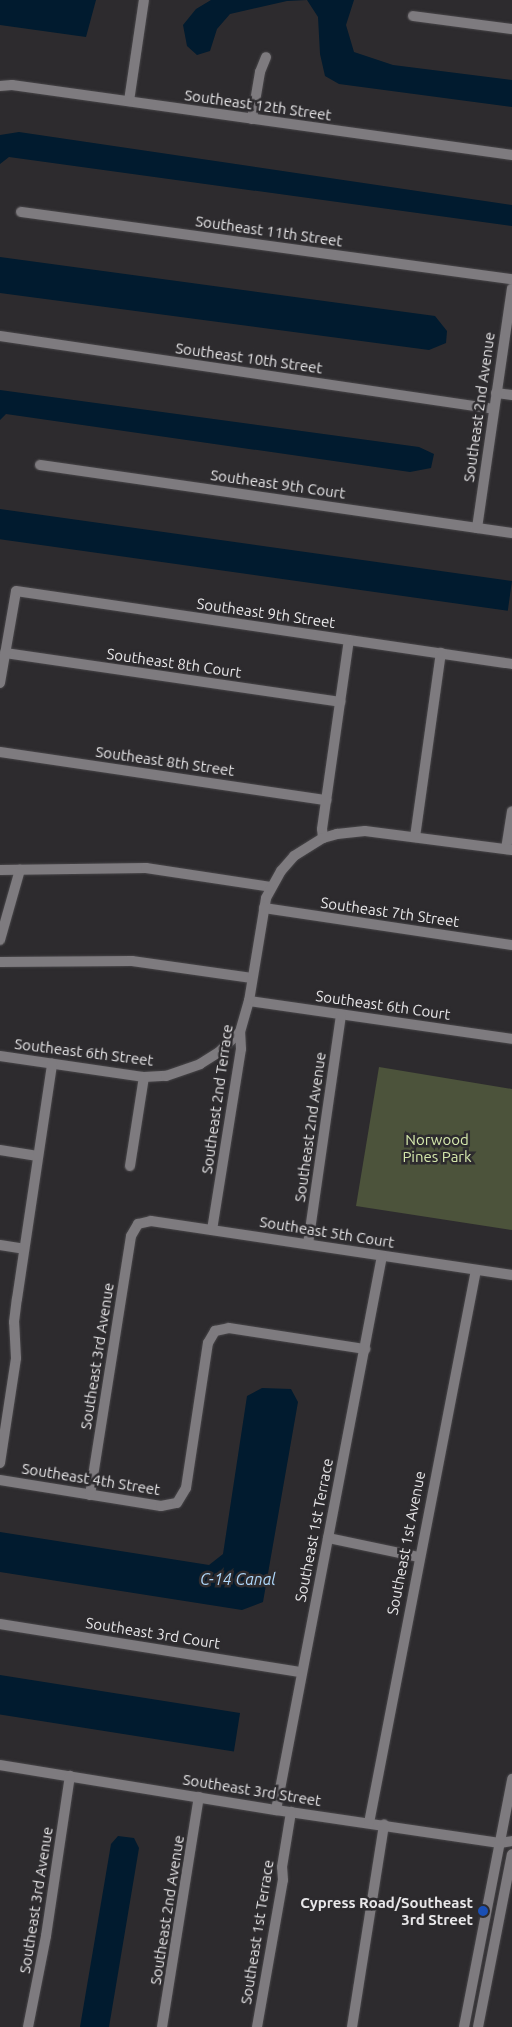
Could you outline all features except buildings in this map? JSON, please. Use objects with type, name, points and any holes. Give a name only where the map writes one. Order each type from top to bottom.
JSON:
[{"type":"street","points":[[129,101],[144,0]]},
{"type":"street","points":[[413,16],[512,29]]},
{"type":"street","points":[[252,119],[260,72],[266,57]]},
{"type":"street","name":"Southeast 12th Street","points":[[0,86],[12,85],[512,155]]},
{"type":"street","name":"Southeast 11th Street","points":[[21,212],[512,280]]},
{"type":"street","name":"Southeast 2nd Avenue","points":[[477,528],[512,290]]},
{"type":"street","name":"Southeast 10th Street","points":[[0,336],[494,408]]},
{"type":"street","points":[[496,392],[512,395]]},
{"type":"street","name":"Southeast 9th Court","points":[[40,465],[512,533]]},
{"type":"street","name":"Southeast 9th Street","points":[[5,653],[16,591],[512,664]]},
{"type":"street","points":[[349,640],[322,829],[323,838],[366,831],[509,849],[512,811]]},
{"type":"street","points":[[0,683],[5,653]]},
{"type":"street","name":"Southeast 8th Court","points":[[5,653],[340,702]]},
{"type":"street","points":[[415,837],[441,653]]},
{"type":"street","name":"Southeast 8th Street","points":[[0,752],[326,800]]},
{"type":"street","name":"Southeast 2nd Terrace","points":[[212,1230],[240,1050],[240,1032],[248,1001],[264,908],[271,887],[294,856],[323,838]]},
{"type":"street","points":[[0,870],[146,868],[271,887]]},
{"type":"street","points":[[0,940],[20,870]]},
{"type":"street","name":"Southeast 7th Street","points":[[264,908],[512,945]]},
{"type":"street","points":[[0,962],[132,961],[252,978]]},
{"type":"street","name":"Southeast 6th Court","points":[[248,1001],[512,1039]]},
{"type":"street","name":"Southeast 2nd Avenue","points":[[308,1244],[341,1014]]},
{"type":"street","name":"Southeast 6th Street","points":[[0,1056],[144,1078],[166,1076],[187,1070],[219,1052],[240,1032]]},
{"type":"street","points":[[0,1463],[16,1358],[14,1322],[52,1064]]},
{"type":"street","points":[[130,1166],[144,1078]]},
{"type":"street","points":[[0,1150],[38,1156]]},
{"type":"street","name":"Southeast 5th Court","points":[[138,1224],[151,1221],[512,1275]]},
{"type":"street","name":"Southeast 3rd Avenue","points":[[90,1494],[131,1236],[138,1224]]},
{"type":"street","points":[[0,1245],[24,1248]]},
{"type":"street","name":"Southeast 1st Terrace","points":[[276,1810],[382,1256]]},
{"type":"street","name":"Southeast 1st Avenue","points":[[369,1823],[419,1556],[476,1270]]},
{"type":"street","name":"Southeast 4th Street","points":[[0,1480],[161,1506],[177,1503],[186,1488],[208,1343],[215,1331],[229,1328],[365,1349]]},
{"type":"street","points":[[328,1538],[419,1556]]},
{"type":"street","name":"Southeast 3rd Court","points":[[0,1624],[302,1672]]},
{"type":"street","name":"Southeast 3rd Street","points":[[0,1765],[276,1810],[500,1843]]},
{"type":"street","name":"Southeast 3rd Avenue","points":[[28,2027],[46,1938],[70,1776]]},
{"type":"street","points":[[464,2027],[512,1779]]},
{"type":"street","name":"Southeast 2nd Avenue","points":[[162,2027],[199,1797]]},
{"type":"street","name":"Southeast 1st Terrace","points":[[258,2027],[283,1880],[282,1867],[291,1812]]},
{"type":"street","points":[[352,2027],[384,1825]]},
{"type":"street","points":[[500,1843],[512,1842]]},
{"type":"street","points":[[500,1843],[512,1850]]},
{"type":"street","points":[[478,2027],[512,1854]]},
{"type":"green space","name":"Norwood Pines Park","points":[[379,1067],[512,1089],[512,1230],[356,1206]]},
{"type":"water","points":[[0,0],[96,0],[86,37],[0,25]]},
{"type":"water","points":[[211,0],[307,0],[287,1],[230,14],[217,29],[210,51],[197,55],[187,46],[183,25],[196,9]]},
{"type":"water","points":[[307,0],[354,0],[346,25],[354,52],[393,65],[512,80],[512,107],[339,84],[325,76],[320,54],[318,17]]},
{"type":"water","points":[[19,132],[512,205],[512,226],[9,157],[0,164],[0,135]]},
{"type":"water","points":[[0,257],[435,316],[447,331],[446,343],[429,350],[0,293]]},
{"type":"water","points":[[0,390],[419,447],[434,454],[431,468],[410,472],[6,414],[0,420]]},
{"type":"water","points":[[0,509],[512,581],[508,611],[0,539]]},
{"type":"water","name":"C-14 Canal","points":[[262,1388],[291,1389],[298,1402],[263,1602],[242,1610],[0,1572],[0,1532],[209,1565],[223,1554],[247,1396]]},
{"type":"water","points":[[0,1675],[240,1713],[234,1752],[0,1714]]},
{"type":"water","points":[[118,1836],[134,1838],[139,1848],[109,2027],[80,2027],[111,1844]]},
{"type":"place","name":"Cypress Road/Southeast 3rd Street","points":[[483,1911]]}]
